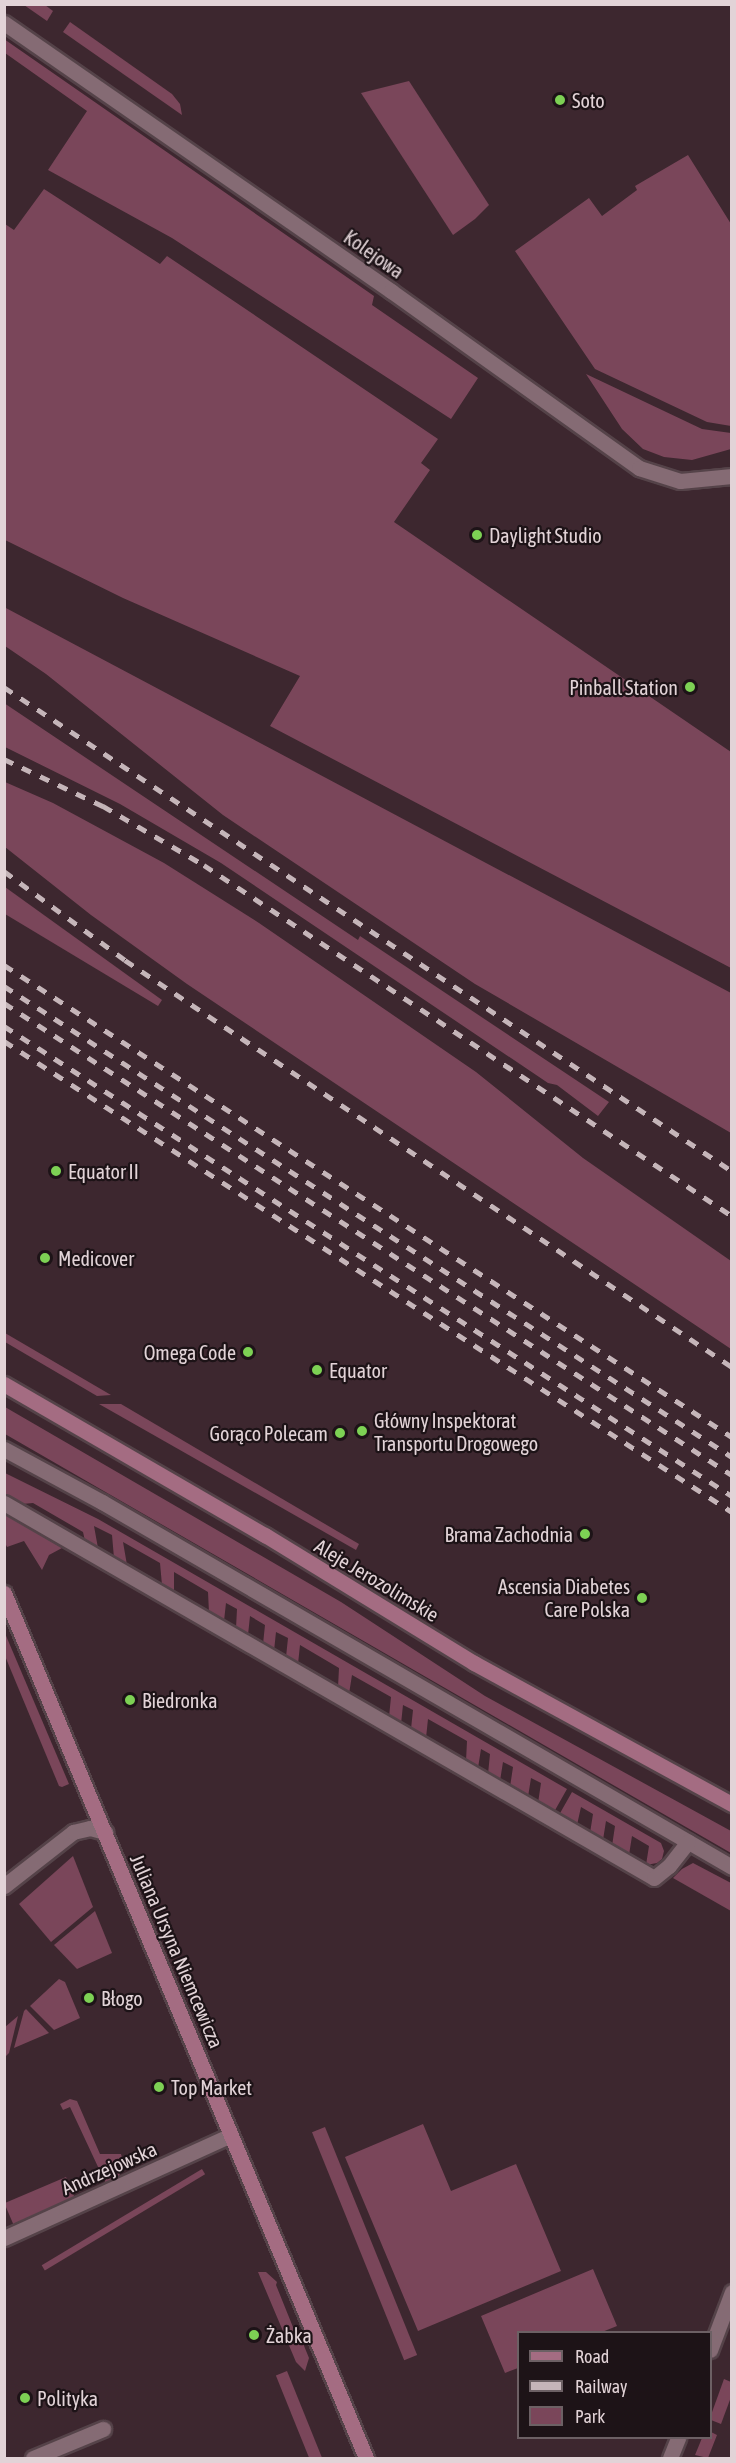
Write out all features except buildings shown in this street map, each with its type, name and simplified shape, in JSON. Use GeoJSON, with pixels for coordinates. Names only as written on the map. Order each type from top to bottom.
{"type":"FeatureCollection","features":[{"type":"Feature","properties":{"kind":"main road","name":"Aleje Jerozolimskie"},"geometry":{"type":"LineString","coordinates":[[4,1384],[265,1535],[474,1663],[732,1804]]}},
{"type":"Feature","properties":{"kind":"main road","name":"Juliana Ursyna Niemcewicza"},"geometry":{"type":"LineString","coordinates":[[4,1593],[366,2458]]}},
{"type":"Feature","properties":{"kind":"street","name":"Kolejowa"},"geometry":{"type":"LineString","coordinates":[[4,23],[391,291],[639,468],[680,481],[732,476]]}},
{"type":"Feature","properties":{"kind":"street"},"geometry":{"type":"LineString","coordinates":[[4,1449],[102,1502],[732,1867]]}},
{"type":"Feature","properties":{"kind":"street"},"geometry":{"type":"LineString","coordinates":[[4,1503],[654,1878],[669,1866],[688,1842]]}},
{"type":"Feature","properties":{"kind":"street"},"geometry":{"type":"LineString","coordinates":[[4,1886],[73,1832],[90,1828],[105,1832]]}},
{"type":"Feature","properties":{"kind":"street","name":"Andrzejowska"},"geometry":{"type":"LineString","coordinates":[[4,2238],[231,2135]]}},
{"type":"Feature","properties":{"kind":"street"},"geometry":{"type":"LineString","coordinates":[[712,2346],[732,2292]]}},
{"type":"Feature","properties":{"kind":"street"},"geometry":{"type":"LineString","coordinates":[[33,2458],[103,2429]]}},
{"type":"Feature","properties":{"kind":"street"},"geometry":{"type":"LineString","coordinates":[[670,2458],[678,2439]]}},
{"type":"Feature","properties":{"kind":"green space"},"geometry":{"type":"Polygon","coordinates":[[[24,5],[45,5],[53,11],[47,21],[24,5]]]}},
{"type":"Feature","properties":{"kind":"green space"},"geometry":{"type":"Polygon","coordinates":[[[70,22],[172,94],[180,104],[182,115],[63,32],[70,22]]]}},
{"type":"Feature","properties":{"kind":"green space"},"geometry":{"type":"Polygon","coordinates":[[[4,39],[374,296],[372,305],[478,378],[451,419],[172,238],[48,170],[87,111],[5,53],[4,39]]]}},
{"type":"Feature","properties":{"kind":"green space"},"geometry":{"type":"Polygon","coordinates":[[[409,81],[489,205],[453,235],[361,93],[409,81]]]}},
{"type":"Feature","properties":{"kind":"green space"},"geometry":{"type":"Polygon","coordinates":[[[688,155],[731,224],[731,426],[707,422],[595,369],[515,251],[589,198],[602,216],[637,190],[635,186],[688,155]]]}},
{"type":"Feature","properties":{"kind":"green space"},"geometry":{"type":"Polygon","coordinates":[[[44,189],[160,264],[167,256],[438,439],[421,463],[430,470],[394,522],[731,752],[731,968],[270,726],[300,676],[123,598],[5,540],[5,224],[14,230],[44,189]]]}},
{"type":"Feature","properties":{"kind":"green space"},"geometry":{"type":"Polygon","coordinates":[[[586,374],[702,429],[731,433],[731,449],[692,460],[664,457],[643,449],[622,429],[586,374]]]}},
{"type":"Feature","properties":{"kind":"green space"},"geometry":{"type":"Polygon","coordinates":[[[4,607],[731,993],[731,1133],[475,984],[223,815],[46,674],[5,646],[4,607]]]}},
{"type":"Feature","properties":{"kind":"green space"},"geometry":{"type":"Polygon","coordinates":[[[4,703],[358,940],[360,936],[609,1102],[598,1116],[557,1085],[548,1083],[221,863],[120,804],[5,747],[4,703]]]}},
{"type":"Feature","properties":{"kind":"green space"},"geometry":{"type":"Polygon","coordinates":[[[5,782],[53,803],[164,863],[259,923],[476,1072],[583,1158],[731,1261],[731,1349],[187,984],[91,915],[5,847],[5,782]]]}},
{"type":"Feature","properties":{"kind":"green space"},"geometry":{"type":"Polygon","coordinates":[[[5,887],[162,1000],[158,1006],[5,914],[5,887]]]}},
{"type":"Feature","properties":{"kind":"green space"},"geometry":{"type":"Polygon","coordinates":[[[5,1333],[111,1395],[97,1396],[5,1342],[5,1333]]]}},
{"type":"Feature","properties":{"kind":"green space"},"geometry":{"type":"Polygon","coordinates":[[[99,1404],[121,1404],[359,1544],[356,1550],[99,1404]]]}},
{"type":"Feature","properties":{"kind":"green space"},"geometry":{"type":"Polygon","coordinates":[[[5,1407],[341,1602],[485,1696],[731,1831],[731,1853],[5,1434],[5,1407]]]}},
{"type":"Feature","properties":{"kind":"green space"},"geometry":{"type":"Polygon","coordinates":[[[5,1473],[98,1519],[567,1789],[554,1812],[538,1803],[541,1783],[531,1778],[528,1797],[510,1787],[513,1767],[503,1762],[500,1781],[488,1774],[490,1754],[481,1749],[478,1768],[466,1761],[467,1741],[428,1719],[426,1738],[411,1729],[413,1710],[403,1705],[401,1724],[389,1717],[391,1697],[352,1675],[349,1694],[338,1687],[339,1668],[300,1645],[298,1664],[286,1657],[288,1638],[276,1632],[274,1651],[263,1644],[265,1625],[250,1616],[248,1635],[236,1628],[237,1609],[226,1603],[224,1621],[209,1613],[208,1592],[174,1572],[174,1592],[162,1585],[160,1563],[123,1542],[127,1565],[114,1558],[112,1535],[94,1526],[98,1548],[85,1541],[83,1532],[33,1503],[22,1504],[5,1494],[5,1473]]]}},
{"type":"Feature","properties":{"kind":"green space"},"geometry":{"type":"Polygon","coordinates":[[[5,1514],[62,1548],[49,1555],[42,1570],[24,1541],[7,1547],[5,1514]]]}},
{"type":"Feature","properties":{"kind":"green space"},"geometry":{"type":"Polygon","coordinates":[[[4,1631],[69,1784],[62,1787],[59,1786],[5,1656],[4,1631]]]}},
{"type":"Feature","properties":{"kind":"green space"},"geometry":{"type":"Polygon","coordinates":[[[572,1792],[661,1843],[664,1851],[662,1859],[657,1863],[646,1865],[649,1846],[632,1836],[629,1855],[612,1846],[615,1826],[606,1821],[603,1840],[590,1833],[593,1814],[581,1807],[577,1825],[559,1815],[572,1792]]]}},
{"type":"Feature","properties":{"kind":"green space"},"geometry":{"type":"Polygon","coordinates":[[[73,1856],[93,1907],[51,1942],[19,1904],[73,1856]]]}},
{"type":"Feature","properties":{"kind":"green space"},"geometry":{"type":"Polygon","coordinates":[[[693,1863],[731,1883],[731,1911],[673,1878],[693,1863]]]}},
{"type":"Feature","properties":{"kind":"green space"},"geometry":{"type":"Polygon","coordinates":[[[95,1911],[112,1953],[77,1969],[54,1945],[95,1911]]]}},
{"type":"Feature","properties":{"kind":"green space"},"geometry":{"type":"Polygon","coordinates":[[[59,1979],[65,1982],[80,2018],[54,2030],[30,2006],[59,1979]]]}},
{"type":"Feature","properties":{"kind":"green space"},"geometry":{"type":"Polygon","coordinates":[[[26,2009],[49,2033],[14,2048],[24,2011],[26,2009]]]}},
{"type":"Feature","properties":{"kind":"green space"},"geometry":{"type":"Polygon","coordinates":[[[18,2016],[9,2053],[5,2057],[5,2027],[18,2016]]]}},
{"type":"Feature","properties":{"kind":"green space"},"geometry":{"type":"Polygon","coordinates":[[[70,2099],[77,2101],[100,2154],[121,2154],[124,2165],[118,2178],[106,2184],[70,2107],[63,2110],[60,2104],[70,2099]]]}},
{"type":"Feature","properties":{"kind":"green space"},"geometry":{"type":"Polygon","coordinates":[[[423,2124],[451,2191],[516,2164],[561,2271],[418,2331],[345,2157],[423,2124]]]}},
{"type":"Feature","properties":{"kind":"green space"},"geometry":{"type":"Polygon","coordinates":[[[325,2127],[417,2355],[404,2360],[312,2132],[325,2127]]]}},
{"type":"Feature","properties":{"kind":"green space"},"geometry":{"type":"Polygon","coordinates":[[[202,2169],[205,2174],[45,2270],[42,2265],[202,2169]]]}},
{"type":"Feature","properties":{"kind":"green space"},"geometry":{"type":"Polygon","coordinates":[[[66,2177],[75,2198],[13,2224],[4,2203],[66,2177]]]}},
{"type":"Feature","properties":{"kind":"green space"},"geometry":{"type":"Polygon","coordinates":[[[593,2269],[617,2326],[604,2331],[517,2331],[517,2368],[505,2373],[481,2316],[593,2269]]]}},
{"type":"Feature","properties":{"kind":"green space"},"geometry":{"type":"Polygon","coordinates":[[[258,2272],[266,2272],[277,2282],[276,2285],[297,2337],[300,2336],[309,2358],[305,2371],[296,2362],[258,2272]]]}},
{"type":"Feature","properties":{"kind":"green space"},"geometry":{"type":"Polygon","coordinates":[[[287,2371],[322,2458],[309,2458],[276,2375],[287,2371]]]}},
{"type":"Feature","properties":{"kind":"green space"},"geometry":{"type":"Polygon","coordinates":[[[724,2379],[731,2382],[731,2397],[721,2424],[712,2420],[712,2412],[724,2379]]]}},
{"type":"Feature","properties":{"kind":"green space"},"geometry":{"type":"Polygon","coordinates":[[[712,2432],[717,2435],[708,2458],[695,2455],[702,2439],[712,2439],[712,2432]]]}},
{"type":"Feature","properties":{"kind":"railway"},"geometry":{"type":"LineString","coordinates":[[4,687],[732,1171]]}},
{"type":"Feature","properties":{"kind":"railway"},"geometry":{"type":"LineString","coordinates":[[4,759],[103,806],[204,865],[732,1216]]}},
{"type":"Feature","properties":{"kind":"railway"},"geometry":{"type":"LineString","coordinates":[[4,871],[125,960],[732,1367]]}},
{"type":"Feature","properties":{"kind":"railway"},"geometry":{"type":"LineString","coordinates":[[4,965],[732,1437]]}},
{"type":"Feature","properties":{"kind":"railway"},"geometry":{"type":"LineString","coordinates":[[4,986],[732,1457]]}},
{"type":"Feature","properties":{"kind":"railway"},"geometry":{"type":"LineString","coordinates":[[4,1003],[732,1475]]}},
{"type":"Feature","properties":{"kind":"railway"},"geometry":{"type":"LineString","coordinates":[[4,1026],[732,1496]]}},
{"type":"Feature","properties":{"kind":"railway"},"geometry":{"type":"LineString","coordinates":[[4,1041],[732,1512]]}},
{"type":"Feature","properties":{"kind":"place","name":"Soto"},"geometry":{"type":"Point","coordinates":[560,100]}},
{"type":"Feature","properties":{"kind":"place","name":"Daylight Studio"},"geometry":{"type":"Point","coordinates":[477,535]}},
{"type":"Feature","properties":{"kind":"place","name":"Pinball Station"},"geometry":{"type":"Point","coordinates":[690,687]}},
{"type":"Feature","properties":{"kind":"place","name":"Equator II"},"geometry":{"type":"Point","coordinates":[56,1171]}},
{"type":"Feature","properties":{"kind":"place","name":"Medicover"},"geometry":{"type":"Point","coordinates":[45,1258]}},
{"type":"Feature","properties":{"kind":"place","name":"Omega Code"},"geometry":{"type":"Point","coordinates":[248,1352]}},
{"type":"Feature","properties":{"kind":"place","name":"Equator"},"geometry":{"type":"Point","coordinates":[317,1370]}},
{"type":"Feature","properties":{"kind":"place","name":"Główny Inspektorat Transportu Drogowego"},"geometry":{"type":"Point","coordinates":[362,1431]}},
{"type":"Feature","properties":{"kind":"place","name":"Gorąco Polecam"},"geometry":{"type":"Point","coordinates":[340,1433]}},
{"type":"Feature","properties":{"kind":"place","name":"Brama Zachodnia"},"geometry":{"type":"Point","coordinates":[585,1534]}},
{"type":"Feature","properties":{"kind":"place","name":"Ascensia Diabetes Care Polska"},"geometry":{"type":"Point","coordinates":[642,1598]}},
{"type":"Feature","properties":{"kind":"place","name":"Biedronka"},"geometry":{"type":"Point","coordinates":[130,1700]}},
{"type":"Feature","properties":{"kind":"place","name":"Błogo"},"geometry":{"type":"Point","coordinates":[89,1998]}},
{"type":"Feature","properties":{"kind":"place","name":"Top Market"},"geometry":{"type":"Point","coordinates":[159,2087]}},
{"type":"Feature","properties":{"kind":"place","name":"Żabka"},"geometry":{"type":"Point","coordinates":[254,2335]}},
{"type":"Feature","properties":{"kind":"place","name":"Polityka"},"geometry":{"type":"Point","coordinates":[25,2398]}}]}
